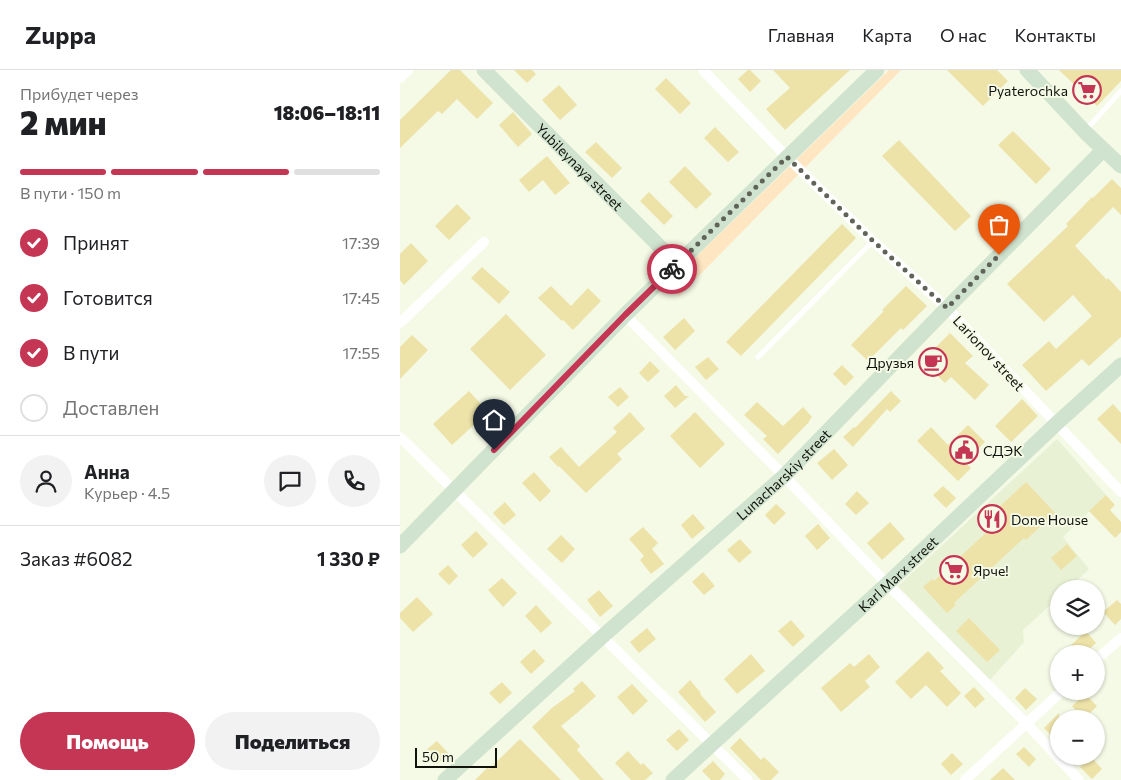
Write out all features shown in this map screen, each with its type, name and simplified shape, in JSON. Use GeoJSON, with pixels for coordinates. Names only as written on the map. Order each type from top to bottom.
{"type":"FeatureCollection","features":[{"type":"Feature","properties":{"kind":"street"},"geometry":{"type":"LineString","coordinates":[[400,78],[408,70]]}},
{"type":"Feature","properties":{"kind":"street","name":"Yubileynaya street"},"geometry":{"type":"LineString","coordinates":[[484,70],[677,264]]}},
{"type":"Feature","properties":{"kind":"street","name":"Larionov street"},"geometry":{"type":"LineString","coordinates":[[703,70],[787,157],[873,241],[947,308],[1121,492]]}},
{"type":"Feature","properties":{"kind":"street"},"geometry":{"type":"LineString","coordinates":[[400,546],[625,315],[877,70]]}},
{"type":"Feature","properties":{"kind":"street"},"geometry":{"type":"LineString","coordinates":[[1027,70],[1085,132],[1121,166]]}},
{"type":"Feature","properties":{"kind":"street","name":"Lunacharskiy street"},"geometry":{"type":"LineString","coordinates":[[445,780],[603,636],[784,476],[1104,150]]}},
{"type":"Feature","properties":{"kind":"street"},"geometry":{"type":"LineString","coordinates":[[400,323],[484,242]]}},
{"type":"Feature","properties":{"kind":"street"},"geometry":{"type":"LineString","coordinates":[[625,315],[784,476],[887,584],[1026,723],[1079,780]]}},
{"type":"Feature","properties":{"kind":"street","name":"Karl Marx street"},"geometry":{"type":"LineString","coordinates":[[673,780],[887,584],[1121,365]]}},
{"type":"Feature","properties":{"kind":"street"},"geometry":{"type":"LineString","coordinates":[[400,437],[748,780]]}},
{"type":"Feature","properties":{"kind":"street"},"geometry":{"type":"LineString","coordinates":[[1105,652],[1121,638]]}},
{"type":"Feature","properties":{"kind":"street"},"geometry":{"type":"LineString","coordinates":[[966,780],[1052,700]]}},
{"type":"Feature","properties":{"kind":"lane"},"geometry":{"type":"LineString","coordinates":[[1085,132],[1121,91]]}},
{"type":"Feature","properties":{"kind":"lane"},"geometry":{"type":"LineString","coordinates":[[758,358],[873,241]]}},
{"type":"Feature","properties":{"kind":"shaded area"},"geometry":{"type":"Polygon","coordinates":[[[889,70],[901,70],[679,296],[670,282],[889,70]]]}},
{"type":"Feature","properties":{"kind":"shaded area"},"geometry":{"type":"Polygon","coordinates":[[[1057,439],[1106,495],[1063,537],[1089,569],[1077,580],[1050,580],[1050,605],[1023,630],[1024,642],[990,680],[898,586],[1057,439]]]}},
{"type":"Feature","properties":{"kind":"building"},"geometry":{"type":"Polygon","coordinates":[[[451,70],[460,70],[493,103],[477,119],[457,99],[442,114],[438,111],[400,148],[400,120],[451,70]]]}},
{"type":"Feature","properties":{"kind":"building"},"geometry":{"type":"Polygon","coordinates":[[[514,70],[532,70],[536,74],[527,83],[514,70]]]}},
{"type":"Feature","properties":{"kind":"building"},"geometry":{"type":"Polygon","coordinates":[[[748,70],[761,81],[750,92],[738,79],[748,70]]]}},
{"type":"Feature","properties":{"kind":"building"},"geometry":{"type":"Polygon","coordinates":[[[773,70],[850,70],[785,130],[766,109],[790,88],[773,70]]]}},
{"type":"Feature","properties":{"kind":"building"},"geometry":{"type":"Polygon","coordinates":[[[947,70],[997,70],[1008,81],[983,106],[947,70]]]}},
{"type":"Feature","properties":{"kind":"building"},"geometry":{"type":"Polygon","coordinates":[[[1059,70],[1121,70],[1121,81],[1097,106],[1059,70]]]}},
{"type":"Feature","properties":{"kind":"building"},"geometry":{"type":"Polygon","coordinates":[[[666,78],[691,103],[680,114],[655,89],[666,78]]]}},
{"type":"Feature","properties":{"kind":"building"},"geometry":{"type":"Polygon","coordinates":[[[559,85],[577,105],[560,120],[542,100],[559,85]]]}},
{"type":"Feature","properties":{"kind":"building"},"geometry":{"type":"Polygon","coordinates":[[[513,112],[532,134],[518,147],[499,125],[513,112]]]}},
{"type":"Feature","properties":{"kind":"building"},"geometry":{"type":"Polygon","coordinates":[[[715,127],[739,152],[728,162],[704,138],[715,127]]]}},
{"type":"Feature","properties":{"kind":"building"},"geometry":{"type":"Polygon","coordinates":[[[1013,131],[1051,169],[1036,184],[998,145],[1013,131]]]}},
{"type":"Feature","properties":{"kind":"building"},"geometry":{"type":"Polygon","coordinates":[[[899,140],[971,216],[955,231],[882,156],[899,140]]]}},
{"type":"Feature","properties":{"kind":"building"},"geometry":{"type":"Polygon","coordinates":[[[596,142],[622,168],[612,178],[585,152],[596,142]]]}},
{"type":"Feature","properties":{"kind":"building"},"geometry":{"type":"Polygon","coordinates":[[[547,156],[570,183],[555,195],[543,180],[529,192],[519,180],[547,156]]]}},
{"type":"Feature","properties":{"kind":"building"},"geometry":{"type":"Polygon","coordinates":[[[685,166],[712,194],[696,209],[669,182],[685,166]]]}},
{"type":"Feature","properties":{"kind":"building"},"geometry":{"type":"Polygon","coordinates":[[[1112,179],[1121,188],[1121,215],[1113,207],[1075,246],[1121,292],[1121,337],[1089,366],[1082,359],[1046,391],[1022,365],[1049,341],[1056,349],[1092,316],[1073,295],[1044,322],[1007,284],[1068,226],[1066,224],[1112,179]]]}},
{"type":"Feature","properties":{"kind":"building"},"geometry":{"type":"Polygon","coordinates":[[[649,192],[673,216],[664,225],[640,201],[649,192]]]}},
{"type":"Feature","properties":{"kind":"building"},"geometry":{"type":"Polygon","coordinates":[[[457,204],[471,218],[449,240],[435,226],[457,204]]]}},
{"type":"Feature","properties":{"kind":"building"},"geometry":{"type":"Polygon","coordinates":[[[842,224],[856,238],[741,356],[726,342],[842,224]]]}},
{"type":"Feature","properties":{"kind":"building"},"geometry":{"type":"Polygon","coordinates":[[[411,243],[428,261],[404,285],[400,280],[400,254],[411,243]]]}},
{"type":"Feature","properties":{"kind":"building"},"geometry":{"type":"Polygon","coordinates":[[[482,267],[510,292],[499,304],[471,278],[482,267]]]}},
{"type":"Feature","properties":{"kind":"building"},"geometry":{"type":"Polygon","coordinates":[[[551,286],[571,306],[588,288],[601,301],[573,330],[538,298],[551,286]]]}},
{"type":"Feature","properties":{"kind":"building"},"geometry":{"type":"Polygon","coordinates":[[[906,286],[927,306],[903,330],[901,328],[868,361],[851,345],[906,286]]]}},
{"type":"Feature","properties":{"kind":"building"},"geometry":{"type":"Polygon","coordinates":[[[506,314],[546,355],[510,390],[470,349],[506,314]]]}},
{"type":"Feature","properties":{"kind":"building"},"geometry":{"type":"Polygon","coordinates":[[[684,318],[695,331],[675,350],[663,337],[684,318]]]}},
{"type":"Feature","properties":{"kind":"building"},"geometry":{"type":"Polygon","coordinates":[[[950,333],[973,356],[965,363],[989,385],[975,400],[951,377],[945,383],[922,361],[950,333]]]}},
{"type":"Feature","properties":{"kind":"building"},"geometry":{"type":"Polygon","coordinates":[[[412,335],[428,350],[400,379],[400,347],[412,335]]]}},
{"type":"Feature","properties":{"kind":"building"},"geometry":{"type":"Polygon","coordinates":[[[708,357],[719,369],[706,380],[695,367],[708,357]]]}},
{"type":"Feature","properties":{"kind":"building"},"geometry":{"type":"Polygon","coordinates":[[[650,361],[660,371],[648,382],[639,373],[650,361]]]}},
{"type":"Feature","properties":{"kind":"building"},"geometry":{"type":"Polygon","coordinates":[[[842,365],[854,377],[845,386],[833,374],[842,365]]]}},
{"type":"Feature","properties":{"kind":"building"},"geometry":{"type":"Polygon","coordinates":[[[676,385],[685,396],[689,396],[675,408],[664,396],[676,385]]]}},
{"type":"Feature","properties":{"kind":"building"},"geometry":{"type":"Polygon","coordinates":[[[620,387],[629,397],[618,407],[608,397],[620,387]]]}},
{"type":"Feature","properties":{"kind":"building"},"geometry":{"type":"Polygon","coordinates":[[[469,391],[488,412],[452,445],[433,424],[469,391]]]}},
{"type":"Feature","properties":{"kind":"building"},"geometry":{"type":"Polygon","coordinates":[[[891,391],[901,401],[890,412],[887,409],[853,447],[843,437],[855,428],[891,391]]]}},
{"type":"Feature","properties":{"kind":"building"},"geometry":{"type":"Polygon","coordinates":[[[1022,399],[1038,416],[1011,442],[995,426],[1022,399]]]}},
{"type":"Feature","properties":{"kind":"building"},"geometry":{"type":"Polygon","coordinates":[[[757,402],[783,426],[803,407],[812,417],[778,454],[763,439],[767,436],[744,415],[757,402]]]}},
{"type":"Feature","properties":{"kind":"building"},"geometry":{"type":"Polygon","coordinates":[[[1113,404],[1121,413],[1121,444],[1097,419],[1113,404]]]}},
{"type":"Feature","properties":{"kind":"building"},"geometry":{"type":"Polygon","coordinates":[[[630,412],[645,429],[617,454],[622,459],[586,493],[549,457],[561,447],[579,467],[617,432],[613,428],[630,412]]]}},
{"type":"Feature","properties":{"kind":"building"},"geometry":{"type":"Polygon","coordinates":[[[695,412],[725,444],[700,468],[670,436],[695,412]]]}},
{"type":"Feature","properties":{"kind":"building"},"geometry":{"type":"Polygon","coordinates":[[[968,425],[985,442],[965,462],[971,468],[958,481],[917,441],[931,427],[948,445],[968,425]]]}},
{"type":"Feature","properties":{"kind":"building"},"geometry":{"type":"Polygon","coordinates":[[[834,449],[848,465],[832,480],[817,463],[834,449]]]}},
{"type":"Feature","properties":{"kind":"building"},"geometry":{"type":"Polygon","coordinates":[[[534,472],[551,491],[540,502],[522,483],[534,472]]]}},
{"type":"Feature","properties":{"kind":"building"},"geometry":{"type":"Polygon","coordinates":[[[1026,482],[1055,513],[1026,540],[1024,538],[954,603],[956,605],[947,613],[923,587],[932,579],[934,581],[1004,516],[997,509],[1026,482]]]}},
{"type":"Feature","properties":{"kind":"building"},"geometry":{"type":"Polygon","coordinates":[[[943,486],[956,498],[946,508],[933,495],[943,486]]]}},
{"type":"Feature","properties":{"kind":"building"},"geometry":{"type":"Polygon","coordinates":[[[857,491],[869,503],[856,515],[845,504],[857,491]]]}},
{"type":"Feature","properties":{"kind":"building"},"geometry":{"type":"Polygon","coordinates":[[[1106,495],[1115,505],[1110,510],[1121,522],[1121,532],[1115,538],[1089,511],[1106,495]]]}},
{"type":"Feature","properties":{"kind":"building"},"geometry":{"type":"Polygon","coordinates":[[[505,502],[516,515],[504,525],[493,513],[505,502]]]}},
{"type":"Feature","properties":{"kind":"building"},"geometry":{"type":"Polygon","coordinates":[[[776,504],[786,513],[774,525],[765,515],[776,504]]]}},
{"type":"Feature","properties":{"kind":"building"},"geometry":{"type":"Polygon","coordinates":[[[693,514],[705,528],[692,539],[681,525],[693,514]]]}},
{"type":"Feature","properties":{"kind":"building"},"geometry":{"type":"Polygon","coordinates":[[[890,522],[905,539],[882,560],[867,543],[890,522]]]}},
{"type":"Feature","properties":{"kind":"building"},"geometry":{"type":"Polygon","coordinates":[[[818,524],[830,538],[817,550],[805,536],[818,524]]]}},
{"type":"Feature","properties":{"kind":"building"},"geometry":{"type":"Polygon","coordinates":[[[643,527],[658,543],[652,549],[664,564],[651,574],[640,560],[644,556],[629,539],[643,527]]]}},
{"type":"Feature","properties":{"kind":"building"},"geometry":{"type":"Polygon","coordinates":[[[476,531],[488,544],[473,558],[461,545],[476,531]]]}},
{"type":"Feature","properties":{"kind":"building"},"geometry":{"type":"Polygon","coordinates":[[[561,535],[575,549],[562,563],[547,549],[561,535]]]}},
{"type":"Feature","properties":{"kind":"building"},"geometry":{"type":"Polygon","coordinates":[[[740,539],[752,552],[739,563],[727,550],[740,539]]]}},
{"type":"Feature","properties":{"kind":"building"},"geometry":{"type":"Polygon","coordinates":[[[1067,544],[1077,556],[1061,570],[1051,558],[1067,544]]]}},
{"type":"Feature","properties":{"kind":"building"},"geometry":{"type":"Polygon","coordinates":[[[448,565],[458,576],[449,585],[438,574],[448,565]]]}},
{"type":"Feature","properties":{"kind":"building"},"geometry":{"type":"Polygon","coordinates":[[[703,572],[715,586],[704,595],[692,582],[703,572]]]}},
{"type":"Feature","properties":{"kind":"building"},"geometry":{"type":"Polygon","coordinates":[[[502,578],[517,593],[503,607],[488,590],[502,578]]]}},
{"type":"Feature","properties":{"kind":"building"},"geometry":{"type":"Polygon","coordinates":[[[599,590],[613,606],[600,617],[587,600],[599,590]]]}},
{"type":"Feature","properties":{"kind":"building"},"geometry":{"type":"Polygon","coordinates":[[[417,597],[433,614],[413,632],[400,618],[400,613],[417,597]]]}},
{"type":"Feature","properties":{"kind":"building"},"geometry":{"type":"Polygon","coordinates":[[[1117,600],[1121,604],[1121,619],[1115,625],[1105,614],[1105,610],[1117,600]]]}},
{"type":"Feature","properties":{"kind":"building"},"geometry":{"type":"Polygon","coordinates":[[[536,605],[552,623],[541,633],[525,616],[536,605]]]}},
{"type":"Feature","properties":{"kind":"building"},"geometry":{"type":"Polygon","coordinates":[[[969,618],[1000,650],[987,662],[956,631],[969,618]]]}},
{"type":"Feature","properties":{"kind":"building"},"geometry":{"type":"Polygon","coordinates":[[[791,620],[805,636],[793,647],[778,631],[791,620]]]}},
{"type":"Feature","properties":{"kind":"building"},"geometry":{"type":"Polygon","coordinates":[[[647,628],[656,639],[639,653],[630,642],[647,628]]]}},
{"type":"Feature","properties":{"kind":"building"},"geometry":{"type":"Polygon","coordinates":[[[1082,635],[1089,635],[1096,643],[1094,645],[1071,645],[1082,635]]]}},
{"type":"Feature","properties":{"kind":"building"},"geometry":{"type":"Polygon","coordinates":[[[534,649],[545,661],[531,674],[520,662],[534,649]]]}},
{"type":"Feature","properties":{"kind":"building"},"geometry":{"type":"Polygon","coordinates":[[[928,651],[944,668],[940,671],[961,693],[947,707],[926,685],[911,699],[895,682],[928,651]]]}},
{"type":"Feature","properties":{"kind":"building"},"geometry":{"type":"Polygon","coordinates":[[[751,654],[765,671],[737,694],[724,679],[751,654]]]}},
{"type":"Feature","properties":{"kind":"building"},"geometry":{"type":"Polygon","coordinates":[[[869,654],[880,667],[865,681],[870,687],[841,712],[821,688],[850,663],[854,667],[869,654]]]}},
{"type":"Feature","properties":{"kind":"building"},"geometry":{"type":"Polygon","coordinates":[[[690,680],[716,712],[705,722],[678,692],[690,680]]]}},
{"type":"Feature","properties":{"kind":"building"},"geometry":{"type":"Polygon","coordinates":[[[582,681],[596,696],[561,726],[580,746],[577,750],[604,780],[580,780],[532,727],[552,708],[575,691],[573,689],[582,681]]]}},
{"type":"Feature","properties":{"kind":"building"},"geometry":{"type":"Polygon","coordinates":[[[502,682],[512,693],[500,704],[489,693],[502,682]]]}},
{"type":"Feature","properties":{"kind":"building"},"geometry":{"type":"Polygon","coordinates":[[[632,684],[648,701],[633,715],[617,697],[632,684]]]}},
{"type":"Feature","properties":{"kind":"building"},"geometry":{"type":"Polygon","coordinates":[[[974,687],[985,699],[975,708],[964,696],[974,687]]]}},
{"type":"Feature","properties":{"kind":"building"},"geometry":{"type":"Polygon","coordinates":[[[1025,688],[1037,699],[1026,710],[1015,698],[1025,688]]]}},
{"type":"Feature","properties":{"kind":"building"},"geometry":{"type":"Polygon","coordinates":[[[1078,700],[1091,700],[1097,706],[1093,710],[1076,710],[1072,706],[1078,700]]]}},
{"type":"Feature","properties":{"kind":"building"},"geometry":{"type":"Polygon","coordinates":[[[1050,722],[1050,734],[1044,728],[1050,722]]]}},
{"type":"Feature","properties":{"kind":"building"},"geometry":{"type":"Polygon","coordinates":[[[679,729],[689,740],[677,751],[666,740],[679,729]]]}},
{"type":"Feature","properties":{"kind":"building"},"geometry":{"type":"Polygon","coordinates":[[[740,738],[761,760],[764,757],[779,772],[771,780],[761,780],[730,748],[740,738]]]}},
{"type":"Feature","properties":{"kind":"building"},"geometry":{"type":"Polygon","coordinates":[[[520,739],[561,780],[475,780],[487,768],[489,769],[520,739]]]}},
{"type":"Feature","properties":{"kind":"building"},"geometry":{"type":"Polygon","coordinates":[[[437,741],[449,754],[437,764],[425,751],[437,741]]]}},
{"type":"Feature","properties":{"kind":"building"},"geometry":{"type":"Polygon","coordinates":[[[1024,747],[1036,759],[1029,767],[1016,754],[1024,747]]]}},
{"type":"Feature","properties":{"kind":"building"},"geometry":{"type":"Polygon","coordinates":[[[628,751],[641,765],[643,763],[653,773],[645,780],[631,780],[615,763],[628,751]]]}},
{"type":"Feature","properties":{"kind":"building"},"geometry":{"type":"Polygon","coordinates":[[[952,753],[963,764],[951,775],[941,764],[952,753]]]}},
{"type":"Feature","properties":{"kind":"building"},"geometry":{"type":"Polygon","coordinates":[[[713,761],[725,774],[720,780],[711,780],[702,771],[713,761]]]}},
{"type":"Feature","properties":{"kind":"building"},"geometry":{"type":"Polygon","coordinates":[[[1082,765],[1098,765],[1102,769],[1092,779],[1080,767],[1082,765]]]}},
{"type":"Feature","properties":{"kind":"building"},"geometry":{"type":"Polygon","coordinates":[[[1003,768],[1015,780],[990,780],[1003,768]]]}},
{"type":"Feature","properties":{"kind":"way so far"},"geometry":{"type":"LineString","coordinates":[[672,269],[787,157],[873,241],[947,308],[999,255]]}},
{"type":"Feature","properties":{"kind":"place","name":"Pyaterochka"},"geometry":{"type":"Point","coordinates":[1087,90]}},
{"type":"Feature","properties":{"kind":"place","name":"Друзья"},"geometry":{"type":"Point","coordinates":[933,362]}},
{"type":"Feature","properties":{"kind":"place","name":"СДЭК"},"geometry":{"type":"Point","coordinates":[964,450]}},
{"type":"Feature","properties":{"kind":"place","name":"Done House"},"geometry":{"type":"Point","coordinates":[992,519]}},
{"type":"Feature","properties":{"kind":"place","name":"Ярче!"},"geometry":{"type":"Point","coordinates":[954,570]}},
{"type":"Feature","properties":{"kind":"route"},"geometry":{"type":"LineString","coordinates":[[494,450],[672,269]]}}]}
